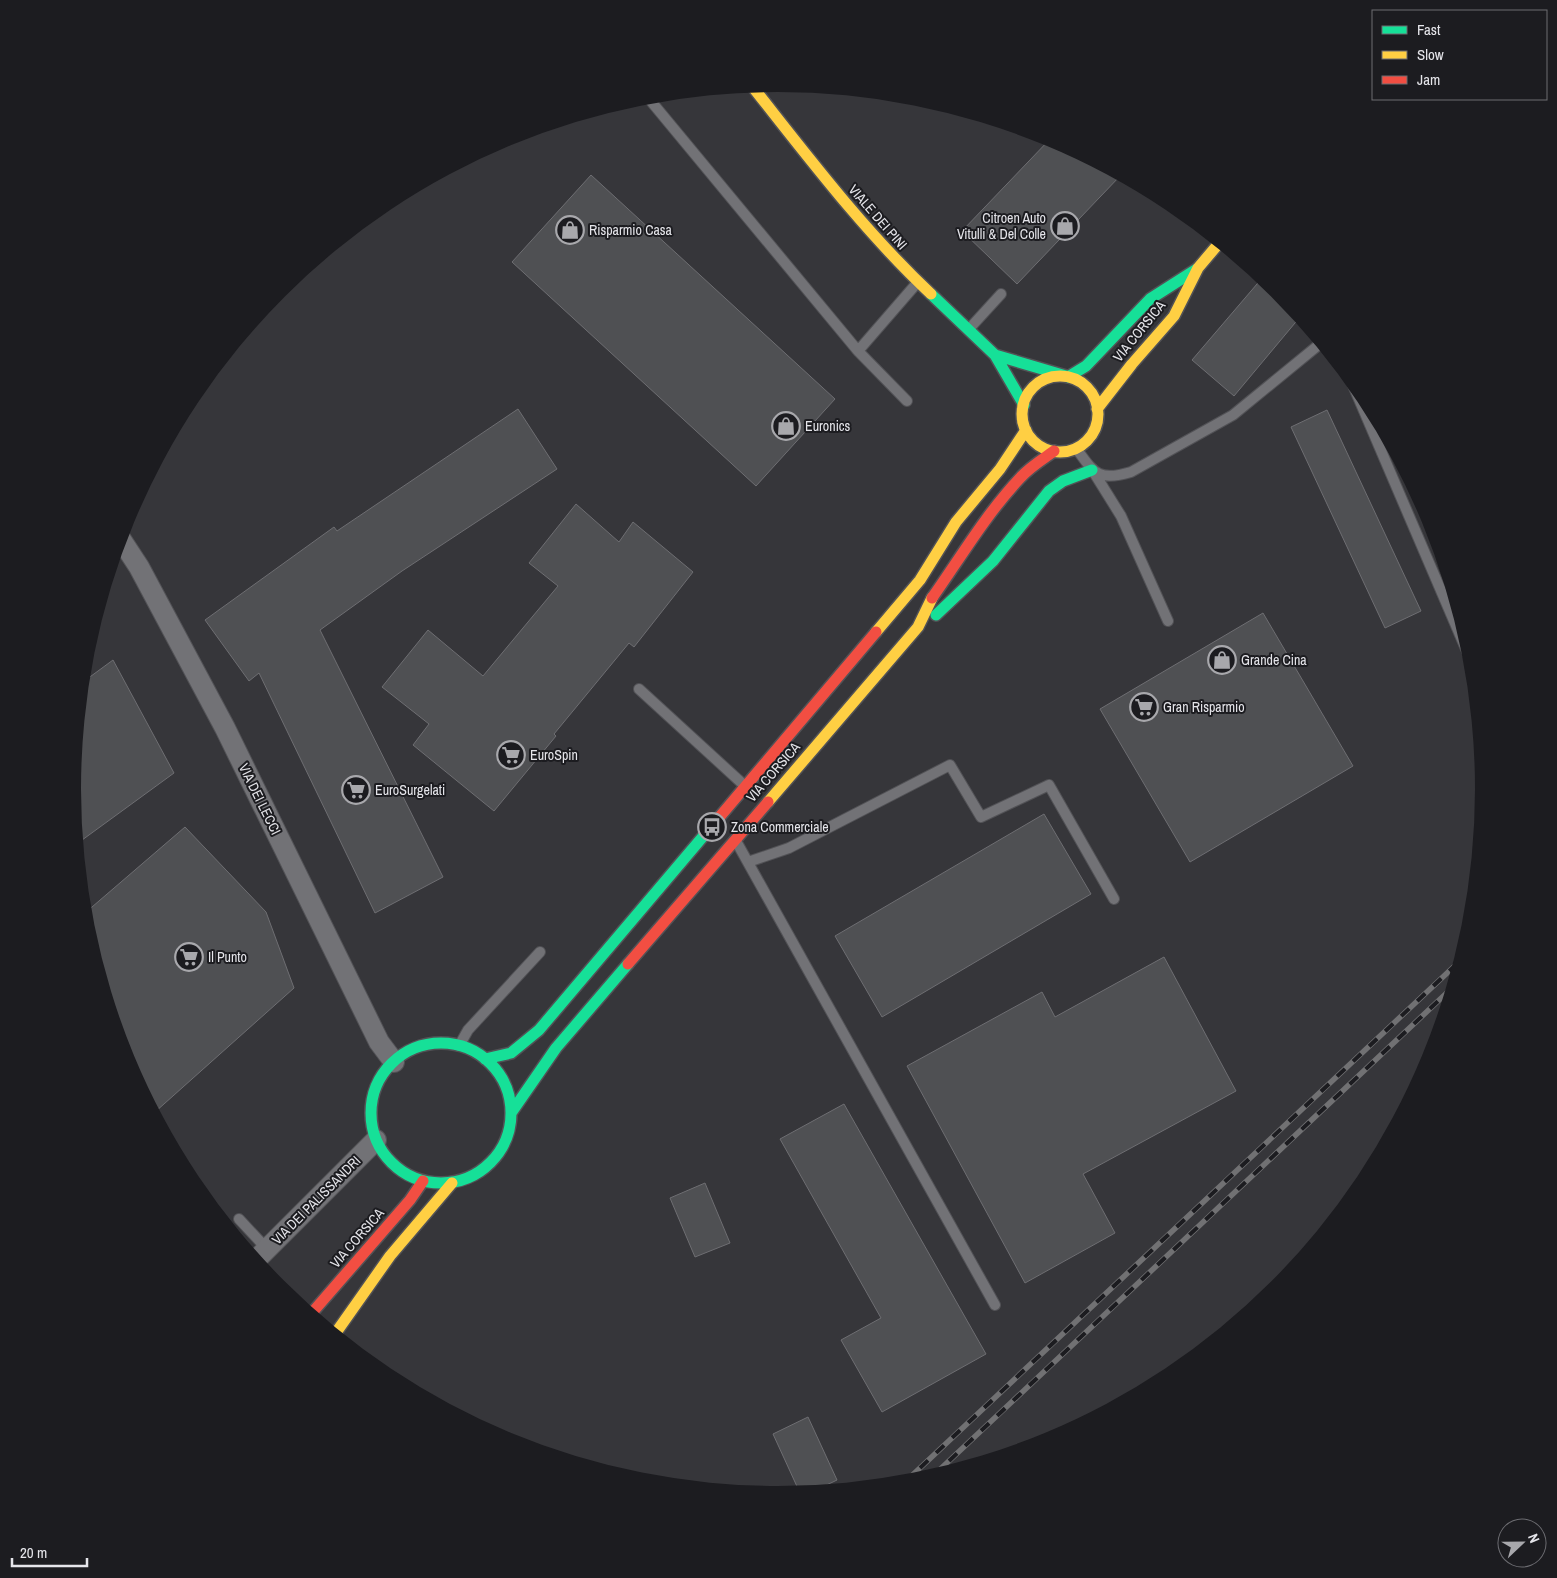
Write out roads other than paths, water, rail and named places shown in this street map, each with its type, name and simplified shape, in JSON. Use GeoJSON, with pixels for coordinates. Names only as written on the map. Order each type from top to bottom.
{"type":"FeatureCollection","features":[{"type":"Feature","properties":{"kind":"main road","name":"VIALE DEI PINI"},"geometry":{"type":"LineString","coordinates":[[757,92],[847,205],[883,246],[995,355],[1024,405]]}},
{"type":"Feature","properties":{"kind":"main road","name":"VIA CORSICA"},"geometry":{"type":"LineString","coordinates":[[1076,448],[1091,435],[1098,417],[1098,409],[1132,364],[1174,316],[1198,268],[1216,247]]}},
{"type":"Feature","properties":{"kind":"main road","name":"VIA CORSICA"},"geometry":{"type":"LineString","coordinates":[[1024,405],[1030,391],[1041,381],[1059,376],[1068,377],[1086,366],[1150,299],[1198,268]]}},
{"type":"Feature","properties":{"kind":"main road","name":"VIALE DEI PINI"},"geometry":{"type":"LineString","coordinates":[[995,355],[1068,377]]}},
{"type":"Feature","properties":{"kind":"main road"},"geometry":{"type":"LineString","coordinates":[[1068,377],[1076,380],[1088,389],[1098,409]]}},
{"type":"Feature","properties":{"kind":"main road"},"geometry":{"type":"LineString","coordinates":[[1024,405],[1023,419],[1026,430],[1039,445],[1054,451],[1068,451],[1076,448]]}},
{"type":"Feature","properties":{"kind":"main road","name":"VIA CORSICA"},"geometry":{"type":"LineString","coordinates":[[485,1059],[511,1053],[539,1030],[920,580],[956,522],[1000,469],[1026,430]]}},
{"type":"Feature","properties":{"kind":"main road","name":"VIA CORSICA"},"geometry":{"type":"LineString","coordinates":[[511,1113],[556,1048],[918,627],[931,599],[986,518],[1022,476],[1054,451]]}},
{"type":"Feature","properties":{"kind":"main road"},"geometry":{"type":"LineString","coordinates":[[918,627],[941,612],[993,561],[1033,508],[1049,491],[1063,481],[1092,470]]}},
{"type":"Feature","properties":{"kind":"main road","name":"VIA CORSICA"},"geometry":{"type":"LineString","coordinates":[[446,1043],[459,1046],[471,1050],[485,1059],[500,1076],[507,1088],[511,1113],[508,1136],[498,1155],[481,1172],[452,1183],[423,1181],[409,1176],[397,1168],[384,1153],[376,1140],[372,1122],[372,1100],[379,1081],[394,1062],[411,1050],[430,1044],[446,1043]]}},
{"type":"Feature","properties":{"kind":"main road","name":"VIA CORSICA"},"geometry":{"type":"LineString","coordinates":[[315,1309],[410,1200],[423,1181]]}},
{"type":"Feature","properties":{"kind":"main road"},"geometry":{"type":"LineString","coordinates":[[338,1329],[357,1300],[411,1229],[452,1183]]}},
{"type":"Feature","properties":{"kind":"street","name":"VIA DEI LECCI"},"geometry":{"type":"LineString","coordinates":[[125,546],[139,568],[225,728],[379,1042],[394,1062]]}},
{"type":"Feature","properties":{"kind":"street","name":"VIA DEI PALISSANDRI"},"geometry":{"type":"LineString","coordinates":[[261,1254],[376,1140]]}},
{"type":"Feature","properties":{"kind":"lane"},"geometry":{"type":"LineString","coordinates":[[653,103],[858,351],[907,401]]}},
{"type":"Feature","properties":{"kind":"lane"},"geometry":{"type":"LineString","coordinates":[[858,351],[918,282]]}},
{"type":"Feature","properties":{"kind":"lane"},"geometry":{"type":"LineString","coordinates":[[968,330],[1001,294]]}},
{"type":"Feature","properties":{"kind":"lane"},"geometry":{"type":"LineString","coordinates":[[1092,470],[1106,476],[1118,476],[1131,472],[1233,415],[1317,346]]}},
{"type":"Feature","properties":{"kind":"lane"},"geometry":{"type":"LineString","coordinates":[[1365,413],[1456,625]]}},
{"type":"Feature","properties":{"kind":"lane"},"geometry":{"type":"LineString","coordinates":[[1076,448],[1121,516],[1168,621]]}},
{"type":"Feature","properties":{"kind":"lane"},"geometry":{"type":"LineString","coordinates":[[638,689],[746,786]]}},
{"type":"Feature","properties":{"kind":"lane"},"geometry":{"type":"LineString","coordinates":[[748,862],[789,848],[950,765],[981,817],[1049,784],[1114,899]]}},
{"type":"Feature","properties":{"kind":"lane"},"geometry":{"type":"LineString","coordinates":[[735,840],[995,1305]]}},
{"type":"Feature","properties":{"kind":"lane"},"geometry":{"type":"LineString","coordinates":[[459,1046],[468,1030],[540,952]]}},
{"type":"Feature","properties":{"kind":"lane"},"geometry":{"type":"LineString","coordinates":[[238,1219],[261,1254]]}},
{"type":"Feature","properties":{"kind":"railway"},"geometry":{"type":"LineString","coordinates":[[915,1473],[1452,968]]}},
{"type":"Feature","properties":{"kind":"railway"},"geometry":{"type":"LineString","coordinates":[[944,1466],[1444,995]]}},
{"type":"Feature","properties":{"kind":"place","name":"Citroen Auto Vitulli & Del Colle"},"geometry":{"type":"Point","coordinates":[1065,226]}},
{"type":"Feature","properties":{"kind":"place","name":"Risparmio Casa"},"geometry":{"type":"Point","coordinates":[570,230]}},
{"type":"Feature","properties":{"kind":"place","name":"Euronics"},"geometry":{"type":"Point","coordinates":[786,426]}},
{"type":"Feature","properties":{"kind":"place","name":"Grande Cina"},"geometry":{"type":"Point","coordinates":[1222,660]}},
{"type":"Feature","properties":{"kind":"place","name":"Gran Risparmio"},"geometry":{"type":"Point","coordinates":[1144,707]}},
{"type":"Feature","properties":{"kind":"place","name":"EuroSpin"},"geometry":{"type":"Point","coordinates":[511,755]}},
{"type":"Feature","properties":{"kind":"place","name":"EuroSurgelati"},"geometry":{"type":"Point","coordinates":[356,790]}},
{"type":"Feature","properties":{"kind":"place","name":"Zona Commerciale"},"geometry":{"type":"Point","coordinates":[712,827]}},
{"type":"Feature","properties":{"kind":"place","name":"Il Punto"},"geometry":{"type":"Point","coordinates":[189,957]}}]}
